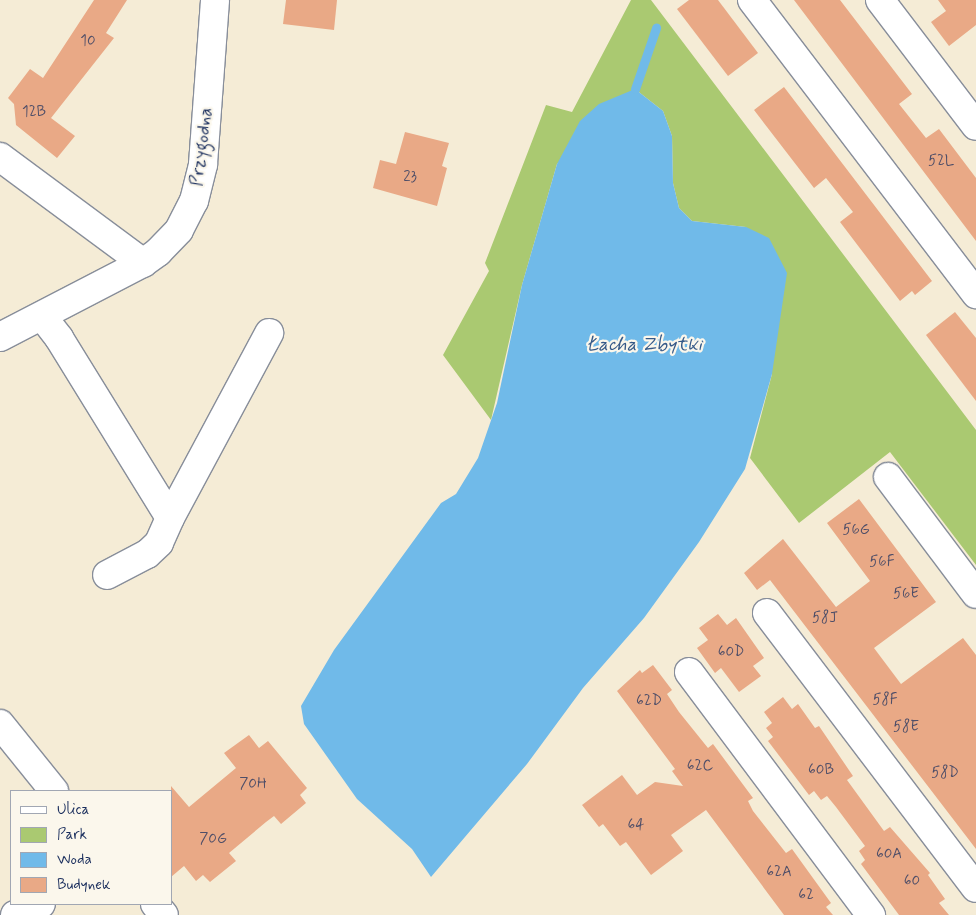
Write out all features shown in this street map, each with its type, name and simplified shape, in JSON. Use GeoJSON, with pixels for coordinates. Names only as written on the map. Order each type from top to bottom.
{"type":"FeatureCollection","features":[{"type":"Feature","properties":{"kind":"street","name":"Przygodna"},"geometry":{"type":"LineString","coordinates":[[0,337],[143,262],[158,252],[179,230],[194,201],[203,164],[215,0]]}},
{"type":"Feature","properties":{"kind":"street"},"geometry":{"type":"LineString","coordinates":[[752,0],[976,294]]}},
{"type":"Feature","properties":{"kind":"street"},"geometry":{"type":"LineString","coordinates":[[880,0],[976,126]]}},
{"type":"Feature","properties":{"kind":"street"},"geometry":{"type":"LineString","coordinates":[[0,156],[143,262]]}},
{"type":"Feature","properties":{"kind":"street"},"geometry":{"type":"LineString","coordinates":[[42,316],[59,338],[170,518]]}},
{"type":"Feature","properties":{"kind":"street"},"geometry":{"type":"LineString","coordinates":[[107,575],[147,554],[159,543],[170,518],[269,332]]}},
{"type":"Feature","properties":{"kind":"street"},"geometry":{"type":"LineString","coordinates":[[888,477],[976,594]]}},
{"type":"Feature","properties":{"kind":"street"},"geometry":{"type":"LineString","coordinates":[[767,613],[976,888]]}},
{"type":"Feature","properties":{"kind":"street"},"geometry":{"type":"LineString","coordinates":[[689,672],[871,915]]}},
{"type":"Feature","properties":{"kind":"street"},"geometry":{"type":"LineString","coordinates":[[0,724],[53,790]]}},
{"type":"Feature","properties":{"kind":"street"},"geometry":{"type":"LineString","coordinates":[[15,915],[39,905]]}},
{"type":"Feature","properties":{"kind":"street"},"geometry":{"type":"LineString","coordinates":[[156,905],[164,915]]}},
{"type":"Feature","properties":{"kind":"green space"},"geometry":{"type":"Polygon","coordinates":[[[631,0],[651,0],[976,430],[976,565],[890,452],[799,523],[750,458],[772,374],[746,227],[692,221],[679,208],[673,183],[672,136],[663,111],[635,89],[557,164],[522,285],[491,420],[443,355],[489,271],[485,263],[546,105],[572,112],[631,0]]]}},
{"type":"Feature","properties":{"kind":"water","name":"Łacha Zbytki"},"geometry":{"type":"Polygon","coordinates":[[[635,89],[663,111],[672,136],[673,183],[679,208],[692,221],[746,227],[769,238],[787,273],[772,374],[745,469],[699,542],[644,618],[583,688],[527,764],[431,877],[412,849],[357,799],[304,724],[301,706],[334,650],[441,503],[456,494],[478,458],[497,403],[522,285],[557,164],[580,121],[599,104],[635,89]]]}},
{"type":"Feature","properties":{"kind":"building"},"geometry":{"type":"Polygon","coordinates":[[[94,0],[127,0],[106,33],[114,38],[51,118],[75,136],[57,158],[16,125],[14,104],[8,98],[30,69],[43,78],[94,0]]]}},
{"type":"Feature","properties":{"kind":"building"},"geometry":{"type":"Polygon","coordinates":[[[286,0],[337,0],[334,30],[283,24],[286,0]]]}},
{"type":"Feature","properties":{"kind":"building"},"geometry":{"type":"Polygon","coordinates":[[[689,0],[718,0],[758,53],[728,76],[677,9],[689,0]]]}},
{"type":"Feature","properties":{"kind":"building"},"geometry":{"type":"Polygon","coordinates":[[[794,0],[840,0],[912,94],[899,104],[926,138],[939,129],[976,178],[976,241],[794,0]]]}},
{"type":"Feature","properties":{"kind":"building"},"geometry":{"type":"Polygon","coordinates":[[[938,0],[976,0],[976,25],[949,46],[931,22],[946,11],[938,0]]]}},
{"type":"Feature","properties":{"kind":"building"},"geometry":{"type":"Polygon","coordinates":[[[784,87],[932,281],[915,295],[912,291],[900,301],[840,222],[853,212],[826,178],[814,188],[754,110],[784,87]]]}},
{"type":"Feature","properties":{"kind":"building"},"geometry":{"type":"Polygon","coordinates":[[[405,132],[449,143],[442,166],[447,168],[437,206],[373,188],[380,160],[396,164],[405,132]]]}},
{"type":"Feature","properties":{"kind":"building"},"geometry":{"type":"Polygon","coordinates":[[[955,312],[976,338],[976,401],[926,335],[955,312]]]}},
{"type":"Feature","properties":{"kind":"building"},"geometry":{"type":"Polygon","coordinates":[[[859,499],[936,602],[874,648],[901,684],[963,638],[976,655],[976,849],[770,580],[757,590],[744,573],[783,539],[836,607],[870,581],[827,523],[859,499]]]}},
{"type":"Feature","properties":{"kind":"building"},"geometry":{"type":"Polygon","coordinates":[[[718,614],[727,625],[736,618],[764,658],[753,666],[761,676],[739,692],[721,668],[715,673],[697,648],[708,640],[699,628],[718,614]]]}},
{"type":"Feature","properties":{"kind":"building"},"geometry":{"type":"Polygon","coordinates":[[[653,665],[672,690],[667,694],[679,712],[708,748],[713,744],[753,798],[748,801],[753,811],[786,853],[792,849],[831,903],[826,907],[833,915],[784,915],[706,810],[671,835],[683,851],[651,875],[626,842],[620,846],[603,824],[599,827],[582,805],[622,775],[637,795],[655,782],[683,786],[672,771],[675,769],[617,691],[640,670],[642,673],[653,665]]]}},
{"type":"Feature","properties":{"kind":"building"},"geometry":{"type":"Polygon","coordinates":[[[783,697],[792,709],[798,704],[815,728],[819,726],[853,776],[847,780],[884,831],[890,827],[930,873],[928,875],[945,899],[939,903],[949,915],[899,915],[861,864],[865,860],[859,851],[865,846],[836,807],[827,796],[821,800],[814,791],[809,795],[768,741],[773,737],[766,728],[772,723],[764,712],[783,697]]]}},
{"type":"Feature","properties":{"kind":"building"},"geometry":{"type":"Polygon","coordinates":[[[249,735],[259,748],[268,741],[307,788],[300,795],[306,803],[281,824],[274,816],[266,822],[229,853],[236,861],[210,882],[203,875],[196,881],[184,866],[172,876],[171,786],[189,807],[236,768],[224,753],[249,735]]]}},
{"type":"Feature","properties":{"kind":"waterway"},"geometry":{"type":"LineString","coordinates":[[635,89],[656,28]]}}]}
